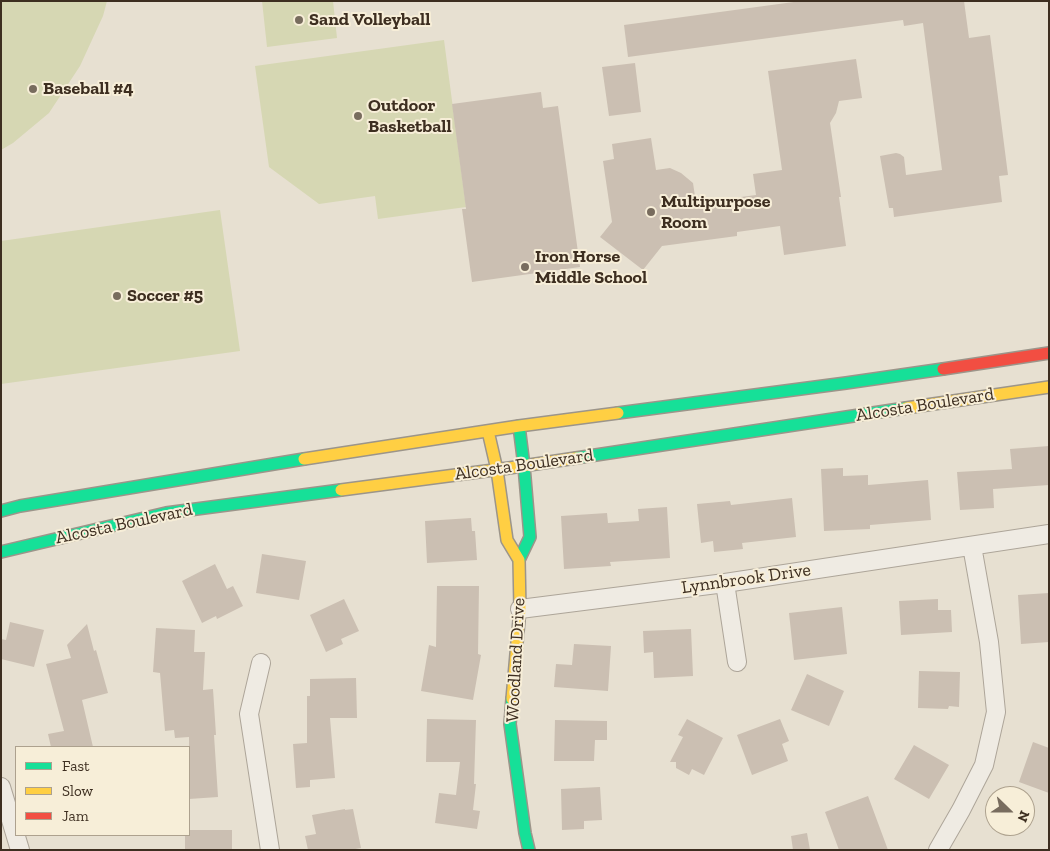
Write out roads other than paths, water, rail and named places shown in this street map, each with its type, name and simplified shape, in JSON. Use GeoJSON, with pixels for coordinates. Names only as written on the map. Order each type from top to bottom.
{"type":"FeatureCollection","features":[{"type":"Feature","properties":{"kind":"main road","name":"Alcosta Boulevard"},"geometry":{"type":"LineString","coordinates":[[1,512],[20,506],[234,470],[519,426],[846,383],[1049,353]]}},
{"type":"Feature","properties":{"kind":"main road","name":"Alcosta Boulevard"},"geometry":{"type":"LineString","coordinates":[[1,552],[166,513],[497,470],[1049,387]]}},
{"type":"Feature","properties":{"kind":"main road","name":"Woodland Drive"},"geometry":{"type":"LineString","coordinates":[[519,426],[530,537],[519,560],[520,609],[510,724],[529,850]]}},
{"type":"Feature","properties":{"kind":"main road","name":"Woodland Drive"},"geometry":{"type":"LineString","coordinates":[[488,431],[497,470],[507,540],[519,560]]}},
{"type":"Feature","properties":{"kind":"street","name":"Lynnbrook Drive"},"geometry":{"type":"LineString","coordinates":[[520,609],[724,583],[1049,534]]}},
{"type":"Feature","properties":{"kind":"street"},"geometry":{"type":"LineString","coordinates":[[938,850],[984,765],[996,712],[989,642],[972,546]]}},
{"type":"Feature","properties":{"kind":"street"},"geometry":{"type":"LineString","coordinates":[[724,583],[737,662]]}},
{"type":"Feature","properties":{"kind":"street"},"geometry":{"type":"LineString","coordinates":[[261,663],[249,714],[270,850]]}},
{"type":"Feature","properties":{"kind":"street"},"geometry":{"type":"LineString","coordinates":[[1,787],[15,833]]}},
{"type":"Feature","properties":{"kind":"street"},"geometry":{"type":"LineString","coordinates":[[16,836],[20,850]]}},
{"type":"Feature","properties":{"kind":"place","name":"Sand Volleyball"},"geometry":{"type":"Point","coordinates":[299,20]}},
{"type":"Feature","properties":{"kind":"place","name":"Baseball #4"},"geometry":{"type":"Point","coordinates":[33,89]}},
{"type":"Feature","properties":{"kind":"place","name":"Outdoor Basketball"},"geometry":{"type":"Point","coordinates":[358,116]}},
{"type":"Feature","properties":{"kind":"place","name":"Multipurpose Room"},"geometry":{"type":"Point","coordinates":[651,212]}},
{"type":"Feature","properties":{"kind":"place","name":"Iron Horse Middle School"},"geometry":{"type":"Point","coordinates":[525,267]}},
{"type":"Feature","properties":{"kind":"place","name":"Soccer #5"},"geometry":{"type":"Point","coordinates":[117,296]}}]}
